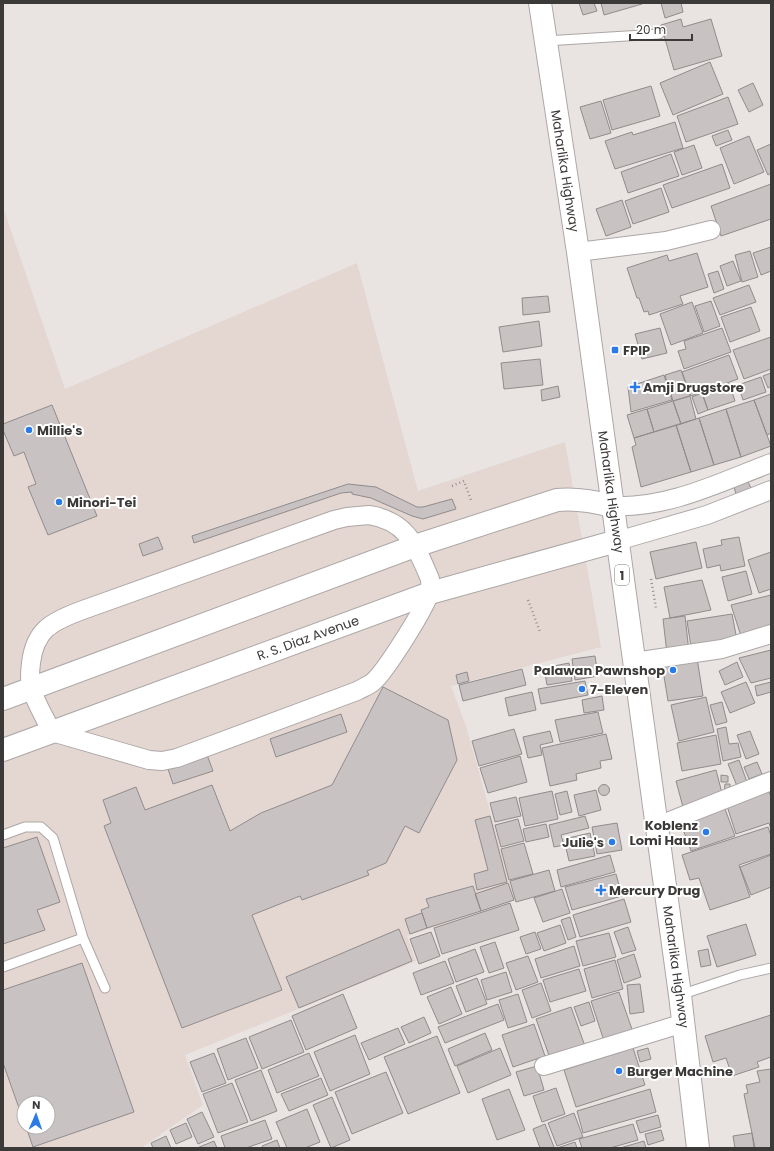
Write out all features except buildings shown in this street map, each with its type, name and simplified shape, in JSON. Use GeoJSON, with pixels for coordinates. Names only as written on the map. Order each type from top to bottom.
{"type":"FeatureCollection","features":[{"type":"Feature","properties":{"kind":"main road","name":"Maharlika Highway"},"geometry":{"type":"LineString","coordinates":[[540,3],[578,252],[684,1022],[698,1148]]}},
{"type":"Feature","properties":{"kind":"main road"},"geometry":{"type":"LineString","coordinates":[[3,699],[415,546],[557,500],[588,500],[612,506]]}},
{"type":"Feature","properties":{"kind":"main road","name":"R. S. Diaz Avenue"},"geometry":{"type":"LineString","coordinates":[[3,750],[430,593],[617,541]]}},
{"type":"Feature","properties":{"kind":"street"},"geometry":{"type":"LineString","coordinates":[[578,252],[666,241],[711,230]]}},
{"type":"Feature","properties":{"kind":"street"},"geometry":{"type":"LineString","coordinates":[[612,506],[636,507],[676,499],[771,463]]}},
{"type":"Feature","properties":{"kind":"street"},"geometry":{"type":"LineString","coordinates":[[617,541],[708,515],[771,490]]}},
{"type":"Feature","properties":{"kind":"street"},"geometry":{"type":"LineString","coordinates":[[369,515],[385,518],[404,530],[415,546],[430,579],[430,593],[400,645],[382,672],[373,682],[357,692],[177,758],[162,761],[149,760],[52,732],[32,689],[30,677],[35,644],[41,633],[56,621],[80,611],[347,516],[369,515]]}},
{"type":"Feature","properties":{"kind":"street"},"geometry":{"type":"LineString","coordinates":[[634,662],[722,649],[771,634]]}},
{"type":"Feature","properties":{"kind":"street"},"geometry":{"type":"LineString","coordinates":[[657,826],[771,781]]}},
{"type":"Feature","properties":{"kind":"street"},"geometry":{"type":"LineString","coordinates":[[544,1066],[684,1022]]}},
{"type":"Feature","properties":{"kind":"lane"},"geometry":{"type":"LineString","coordinates":[[545,41],[659,34]]}},
{"type":"Feature","properties":{"kind":"lane"},"geometry":{"type":"LineString","coordinates":[[3,835],[25,827],[41,827],[53,838],[83,938],[105,988]]}},
{"type":"Feature","properties":{"kind":"lane"},"geometry":{"type":"LineString","coordinates":[[3,967],[83,938]]}},
{"type":"Feature","properties":{"kind":"lane"},"geometry":{"type":"LineString","coordinates":[[680,995],[740,975],[771,968]]}},
{"type":"Feature","properties":{"kind":"path"},"geometry":{"type":"LineString","coordinates":[[452,486],[464,481],[471,500]]}},
{"type":"Feature","properties":{"kind":"path"},"geometry":{"type":"LineString","coordinates":[[651,579],[656,608]]}},
{"type":"Feature","properties":{"kind":"path"},"geometry":{"type":"LineString","coordinates":[[528,600],[540,632]]}},
{"type":"Feature","properties":{"kind":"shaded area"},"geometry":{"type":"Polygon","coordinates":[[[3,207],[65,389],[357,263],[418,491],[565,442],[601,647],[451,686],[466,726],[515,900],[407,936],[416,961],[185,1055],[203,1105],[141,1148],[3,1148],[3,207]]]}},
{"type":"Feature","properties":{"kind":"place","name":"FPIP"},"geometry":{"type":"Point","coordinates":[615,350]}},
{"type":"Feature","properties":{"kind":"place","name":"Amji Drugstore"},"geometry":{"type":"Point","coordinates":[635,387]}},
{"type":"Feature","properties":{"kind":"place","name":"Millie's"},"geometry":{"type":"Point","coordinates":[29,430]}},
{"type":"Feature","properties":{"kind":"place","name":"Minori-Tei"},"geometry":{"type":"Point","coordinates":[59,502]}},
{"type":"Feature","properties":{"kind":"place","name":"Palawan Pawnshop"},"geometry":{"type":"Point","coordinates":[673,670]}},
{"type":"Feature","properties":{"kind":"place","name":"7-Eleven"},"geometry":{"type":"Point","coordinates":[582,689]}},
{"type":"Feature","properties":{"kind":"place","name":"Koblenz Lomi Hauz"},"geometry":{"type":"Point","coordinates":[706,832]}},
{"type":"Feature","properties":{"kind":"place","name":"Julie's"},"geometry":{"type":"Point","coordinates":[612,842]}},
{"type":"Feature","properties":{"kind":"place","name":"Mercury Drug"},"geometry":{"type":"Point","coordinates":[601,890]}},
{"type":"Feature","properties":{"kind":"place","name":"Burger Machine"},"geometry":{"type":"Point","coordinates":[619,1071]}}]}
